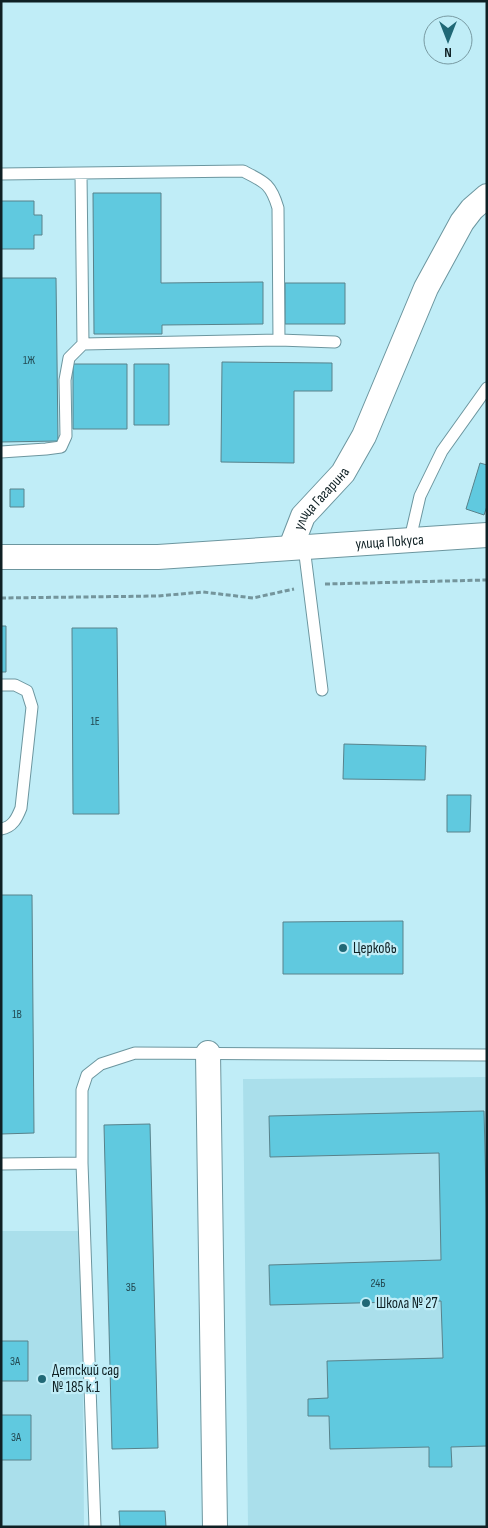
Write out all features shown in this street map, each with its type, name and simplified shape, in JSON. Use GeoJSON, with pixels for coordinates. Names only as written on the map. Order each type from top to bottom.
{"type":"FeatureCollection","features":[{"type":"Feature","properties":{"kind":"street","name":"улица Гагарина"},"geometry":{"type":"LineString","coordinates":[[1,557],[158,556],[298,547],[303,516],[343,473],[364,436],[426,288],[462,222],[472,209],[487,196]]}},
{"type":"Feature","properties":{"kind":"street","name":"улица Покуса"},"geometry":{"type":"LineString","coordinates":[[298,547],[487,535]]}},
{"type":"Feature","properties":{"kind":"street"},"geometry":{"type":"LineString","coordinates":[[208,1053],[215,1527]]}},
{"type":"Feature","properties":{"kind":"lane"},"geometry":{"type":"LineString","coordinates":[[1,174],[243,171],[265,182],[274,194],[278,208],[279,340]]}},
{"type":"Feature","properties":{"kind":"lane"},"geometry":{"type":"LineString","coordinates":[[81,174],[83,344]]}},
{"type":"Feature","properties":{"kind":"lane"},"geometry":{"type":"LineString","coordinates":[[1,452],[46,450],[61,447],[66,436],[65,380],[68,358],[83,344],[279,340],[335,342]]}},
{"type":"Feature","properties":{"kind":"lane"},"geometry":{"type":"LineString","coordinates":[[410,539],[420,496],[442,451],[485,392]]}},
{"type":"Feature","properties":{"kind":"lane"},"geometry":{"type":"LineString","coordinates":[[298,547],[309,586],[322,690]]}},
{"type":"Feature","properties":{"kind":"lane"},"geometry":{"type":"LineString","coordinates":[[1,685],[15,685],[27,691],[32,707],[21,808],[15,822],[1,830]]}},
{"type":"Feature","properties":{"kind":"lane"},"geometry":{"type":"LineString","coordinates":[[95,1527],[82,1163],[82,1090],[88,1075],[101,1064],[135,1053],[487,1055]]}},
{"type":"Feature","properties":{"kind":"lane"},"geometry":{"type":"LineString","coordinates":[[1,1164],[82,1163]]}},
{"type":"Feature","properties":{"kind":"path"},"geometry":{"type":"LineString","coordinates":[[1,598],[158,596],[203,592],[253,598],[322,584],[487,580]]}},
{"type":"Feature","properties":{"kind":"shaded area","name":"Школа № 27"},"geometry":{"type":"Polygon","coordinates":[[[487,1077],[487,1527],[248,1527],[243,1079],[487,1077]]]}},
{"type":"Feature","properties":{"kind":"shaded area","name":"Детский сад № 185 к.1"},"geometry":{"type":"Polygon","coordinates":[[[1,1231],[82,1231],[84,1527],[1,1527],[1,1231]]]}},
{"type":"Feature","properties":{"kind":"building"},"geometry":{"type":"Polygon","coordinates":[[[93,193],[161,193],[161,283],[263,282],[263,324],[162,325],[162,334],[94,334],[93,193]]]}},
{"type":"Feature","properties":{"kind":"building"},"geometry":{"type":"Polygon","coordinates":[[[1,201],[34,201],[34,215],[42,215],[42,235],[34,235],[34,249],[1,249],[1,201]]]}},
{"type":"Feature","properties":{"kind":"building"},"geometry":{"type":"Polygon","coordinates":[[[1,278],[56,278],[58,441],[1,442],[1,278]]]}},
{"type":"Feature","properties":{"kind":"building"},"geometry":{"type":"Polygon","coordinates":[[[285,283],[345,283],[345,324],[285,324],[285,283]]]}},
{"type":"Feature","properties":{"kind":"building"},"geometry":{"type":"Polygon","coordinates":[[[222,362],[332,363],[332,391],[294,391],[294,463],[221,462],[222,362]]]}},
{"type":"Feature","properties":{"kind":"building"},"geometry":{"type":"Polygon","coordinates":[[[73,364],[127,364],[127,429],[73,429],[73,364]]]}},
{"type":"Feature","properties":{"kind":"building"},"geometry":{"type":"Polygon","coordinates":[[[134,364],[169,364],[169,425],[134,425],[134,364]]]}},
{"type":"Feature","properties":{"kind":"building"},"geometry":{"type":"Polygon","coordinates":[[[480,463],[487,465],[487,506],[484,515],[466,509],[480,463]]]}},
{"type":"Feature","properties":{"kind":"building"},"geometry":{"type":"Polygon","coordinates":[[[10,489],[24,489],[24,507],[10,507],[10,489]]]}},
{"type":"Feature","properties":{"kind":"building"},"geometry":{"type":"Polygon","coordinates":[[[1,626],[6,626],[6,672],[1,672],[1,626]]]}},
{"type":"Feature","properties":{"kind":"building"},"geometry":{"type":"Polygon","coordinates":[[[72,628],[117,628],[119,814],[73,814],[72,628]]]}},
{"type":"Feature","properties":{"kind":"building"},"geometry":{"type":"Polygon","coordinates":[[[344,744],[426,746],[425,780],[343,779],[344,744]]]}},
{"type":"Feature","properties":{"kind":"building"},"geometry":{"type":"Polygon","coordinates":[[[447,795],[471,795],[470,832],[447,832],[447,795]]]}},
{"type":"Feature","properties":{"kind":"building"},"geometry":{"type":"Polygon","coordinates":[[[1,895],[32,895],[34,1133],[1,1134],[1,895]]]}},
{"type":"Feature","properties":{"kind":"building","name":"Церковь"},"geometry":{"type":"Polygon","coordinates":[[[403,921],[403,974],[283,974],[283,922],[403,921]]]}},
{"type":"Feature","properties":{"kind":"building"},"geometry":{"type":"Polygon","coordinates":[[[484,1111],[487,1232],[487,1446],[451,1447],[452,1467],[429,1467],[429,1447],[330,1449],[329,1416],[308,1416],[308,1399],[328,1398],[327,1361],[443,1358],[441,1301],[270,1305],[269,1265],[441,1260],[439,1153],[270,1157],[269,1116],[484,1111]]]}},
{"type":"Feature","properties":{"kind":"building"},"geometry":{"type":"Polygon","coordinates":[[[150,1124],[158,1448],[112,1449],[104,1125],[150,1124]]]}},
{"type":"Feature","properties":{"kind":"building"},"geometry":{"type":"Polygon","coordinates":[[[1,1341],[28,1341],[28,1381],[1,1381],[1,1341]]]}},
{"type":"Feature","properties":{"kind":"building"},"geometry":{"type":"Polygon","coordinates":[[[1,1415],[31,1415],[31,1460],[1,1460],[1,1415]]]}},
{"type":"Feature","properties":{"kind":"building"},"geometry":{"type":"Polygon","coordinates":[[[119,1511],[165,1511],[166,1527],[120,1527],[119,1511]]]}},
{"type":"Feature","properties":{"kind":"place","name":"Церковь"},"geometry":{"type":"Point","coordinates":[343,948]}},
{"type":"Feature","properties":{"kind":"place","name":"Школа № 27"},"geometry":{"type":"Point","coordinates":[366,1303]}},
{"type":"Feature","properties":{"kind":"place","name":"Детский сад № 185 к.1"},"geometry":{"type":"Point","coordinates":[42,1379]}}]}
